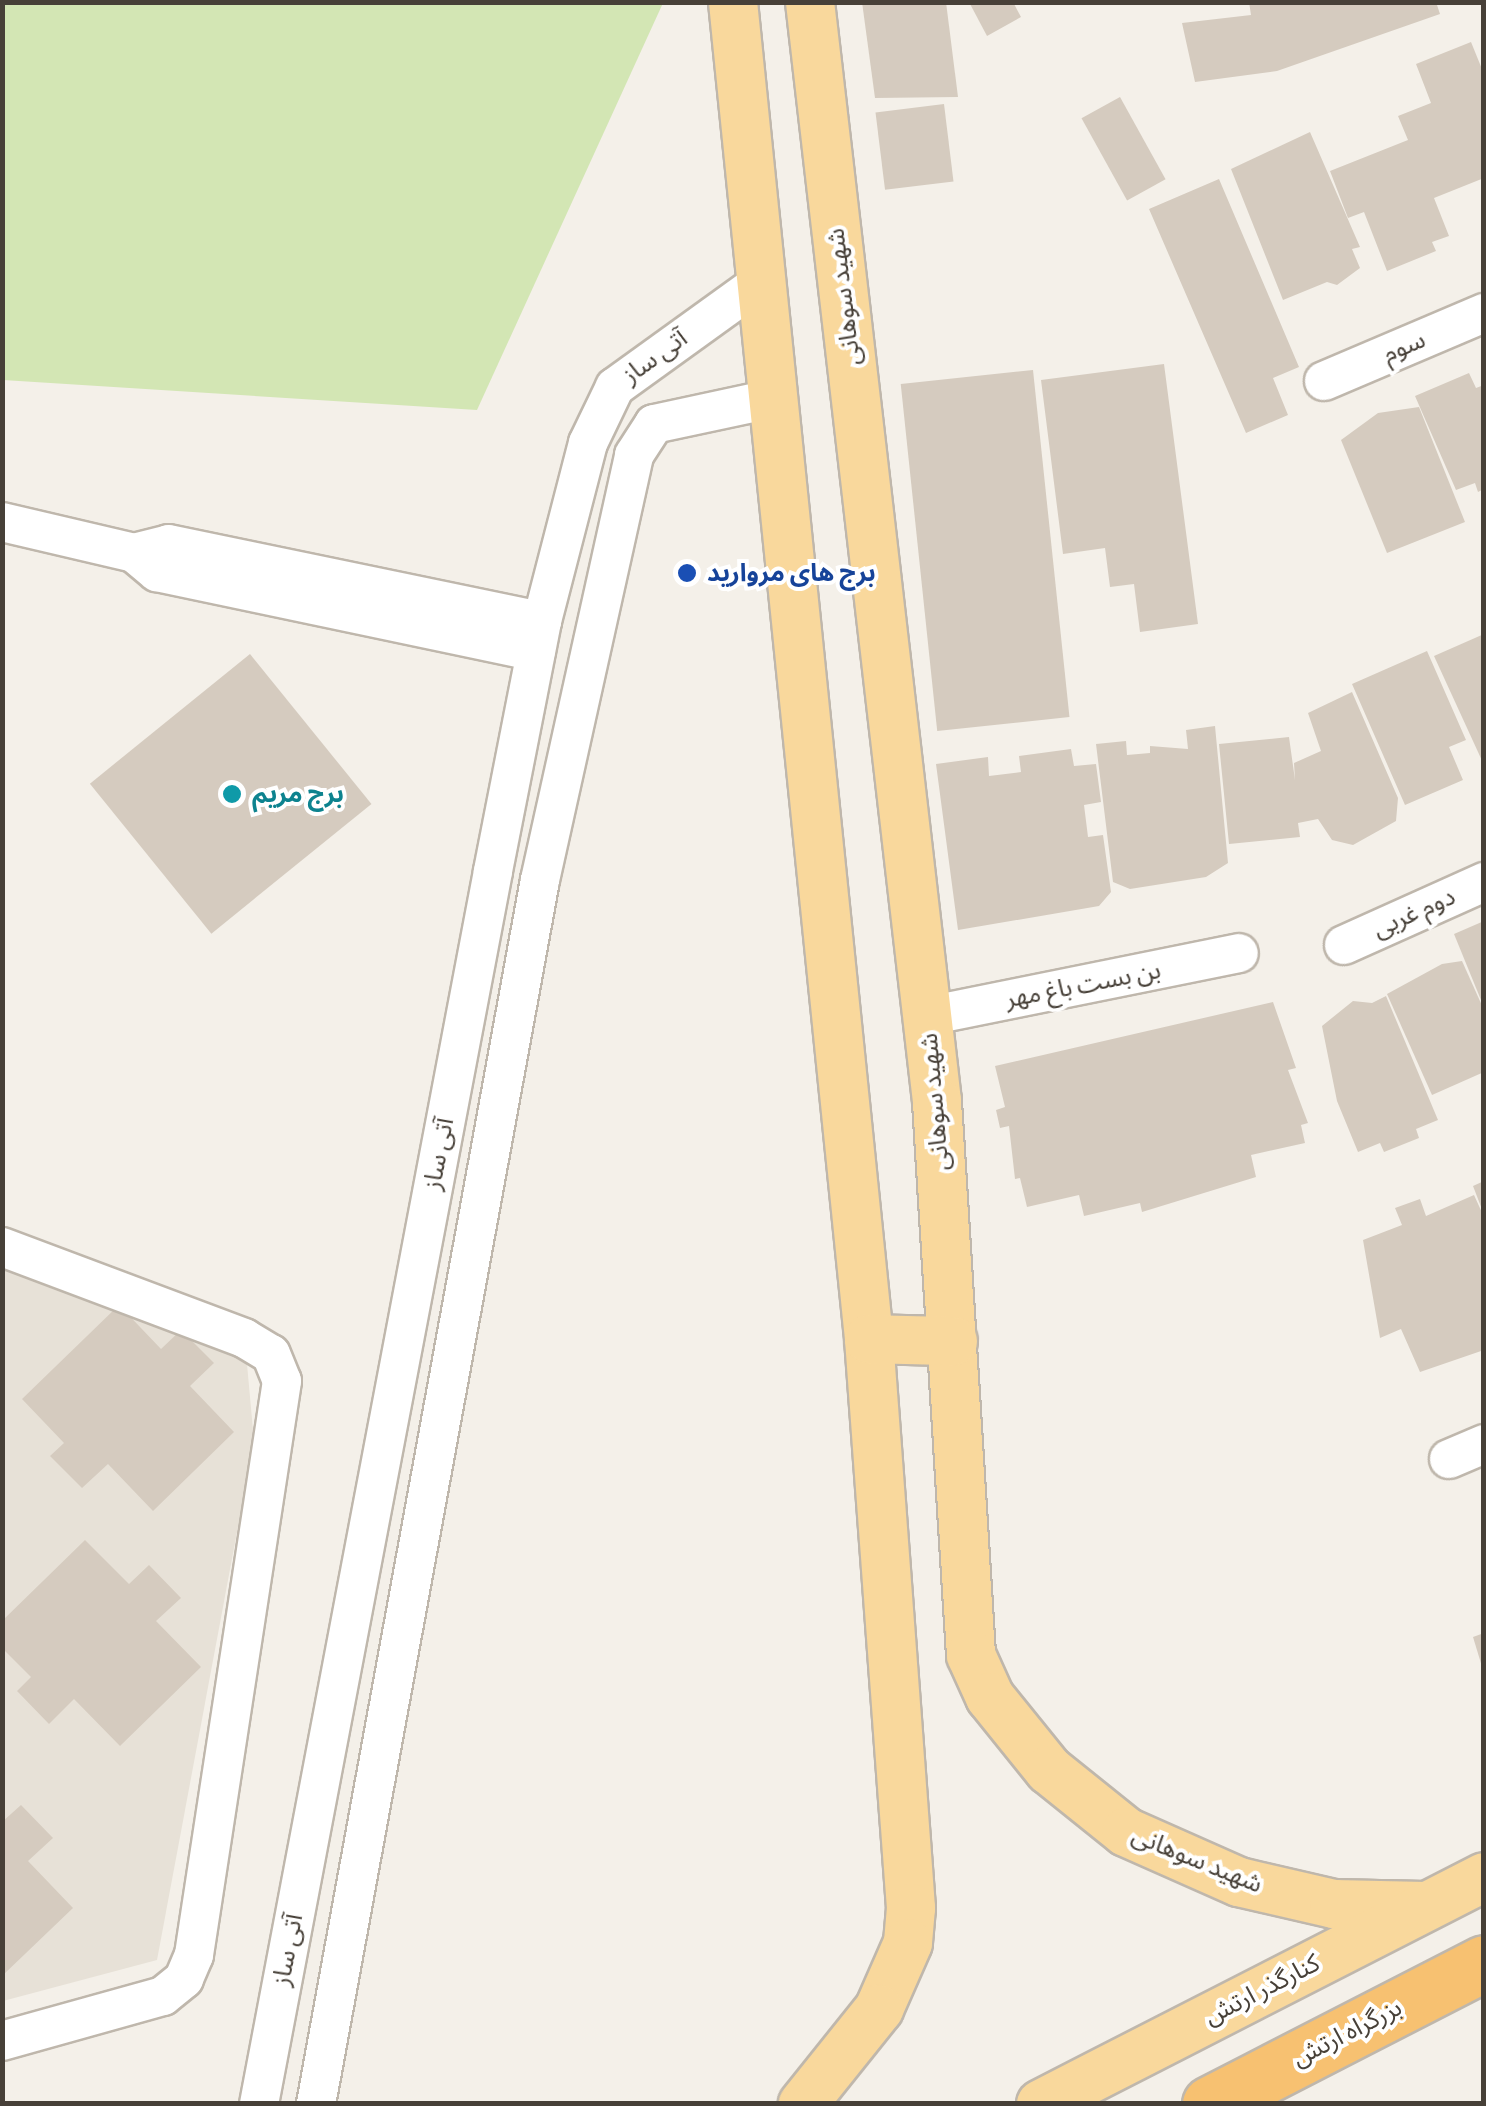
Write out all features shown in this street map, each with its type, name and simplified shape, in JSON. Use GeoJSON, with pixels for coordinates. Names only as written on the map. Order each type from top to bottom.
{"type":"FeatureCollection","features":[{"type":"Feature","properties":{"kind":"highway","name":"بزرگراه ارتش"},"geometry":{"type":"LineString","coordinates":[[1210,2104],[1484,1963]]}},
{"type":"Feature","properties":{"kind":"main road"},"geometry":{"type":"LineString","coordinates":[[733,2],[758,284],[869,1338],[910,1926],[879,2008],[803,2104]]}},
{"type":"Feature","properties":{"kind":"main road","name":"شهید سوهانی"},"geometry":{"type":"LineString","coordinates":[[810,2],[927,1016],[953,1341],[970,1655],[1022,1739],[1097,1812],[1186,1861],[1239,1882],[1334,1904],[1425,1906]]}},
{"type":"Feature","properties":{"kind":"main road"},"geometry":{"type":"LineString","coordinates":[[869,1338],[953,1341]]}},
{"type":"Feature","properties":{"kind":"main road","name":"کنارگذر ارتش"},"geometry":{"type":"LineString","coordinates":[[1040,2104],[1484,1877]]}},
{"type":"Feature","properties":{"kind":"street","name":"آتی ساز"},"geometry":{"type":"LineString","coordinates":[[259,2104],[539,636],[597,412],[614,386],[758,284]]}},
{"type":"Feature","properties":{"kind":"street","name":"سوم"},"geometry":{"type":"LineString","coordinates":[[1324,381],[1484,312]]}},
{"type":"Feature","properties":{"kind":"street","name":"آتی ساز"},"geometry":{"type":"LineString","coordinates":[[316,2104],[540,880],[642,436],[654,424],[771,399]]}},
{"type":"Feature","properties":{"kind":"street"},"geometry":{"type":"LineString","coordinates":[[2,522],[134,553],[169,544],[539,636]]}},
{"type":"Feature","properties":{"kind":"street"},"geometry":{"type":"LineString","coordinates":[[493,870],[540,880]]}},
{"type":"Feature","properties":{"kind":"street","name":"دوم غربی"},"geometry":{"type":"LineString","coordinates":[[1344,945],[1484,882]]}},
{"type":"Feature","properties":{"kind":"street","name":"بن بست باغ مهر"},"geometry":{"type":"LineString","coordinates":[[927,1016],[1239,954]]}},
{"type":"Feature","properties":{"kind":"street"},"geometry":{"type":"LineString","coordinates":[[2,1247],[244,1338],[270,1354],[282,1381],[194,1954],[184,1979],[163,1996],[2,2041]]}},
{"type":"Feature","properties":{"kind":"street"},"geometry":{"type":"LineString","coordinates":[[1448,1459],[1484,1444]]}},
{"type":"Feature","properties":{"kind":"shaded area"},"geometry":{"type":"Polygon","coordinates":[[[3,1268],[246,1353],[254,1441],[157,1960],[3,2001],[3,1268]]]}},
{"type":"Feature","properties":{"kind":"green space"},"geometry":{"type":"Polygon","coordinates":[[[2,3],[663,3],[477,410],[3,380],[2,3]]]}},
{"type":"Feature","properties":{"kind":"building"},"geometry":{"type":"Polygon","coordinates":[[[862,2],[946,2],[958,97],[875,98],[862,2]]]}},
{"type":"Feature","properties":{"kind":"building"},"geometry":{"type":"Polygon","coordinates":[[[969,2],[1013,2],[1021,17],[987,36],[969,2]]]}},
{"type":"Feature","properties":{"kind":"building"},"geometry":{"type":"Polygon","coordinates":[[[1249,2],[1436,2],[1440,14],[1277,71],[1195,82],[1182,23],[1251,15],[1249,2]]]}},
{"type":"Feature","properties":{"kind":"building"},"geometry":{"type":"Polygon","coordinates":[[[1471,42],[1484,74],[1484,178],[1434,198],[1449,236],[1432,242],[1436,251],[1387,271],[1364,212],[1348,218],[1330,171],[1408,140],[1398,116],[1431,103],[1416,64],[1471,42]]]}},
{"type":"Feature","properties":{"kind":"building"},"geometry":{"type":"Polygon","coordinates":[[[1120,97],[1166,179],[1127,201],[1082,118],[1120,97]]]}},
{"type":"Feature","properties":{"kind":"building"},"geometry":{"type":"Polygon","coordinates":[[[944,104],[954,181],[885,190],[876,112],[944,104]]]}},
{"type":"Feature","properties":{"kind":"building"},"geometry":{"type":"Polygon","coordinates":[[[1310,132],[1360,247],[1352,249],[1360,268],[1337,285],[1327,282],[1283,300],[1231,169],[1310,132]]]}},
{"type":"Feature","properties":{"kind":"building"},"geometry":{"type":"Polygon","coordinates":[[[1219,179],[1299,367],[1273,378],[1288,415],[1246,433],[1149,209],[1219,179]]]}},
{"type":"Feature","properties":{"kind":"building"},"geometry":{"type":"Polygon","coordinates":[[[1164,364],[1198,624],[1140,632],[1134,584],[1110,587],[1105,548],[1063,554],[1041,380],[1164,364]]]}},
{"type":"Feature","properties":{"kind":"building"},"geometry":{"type":"Polygon","coordinates":[[[1033,370],[1069,717],[937,731],[901,384],[1033,370]]]}},
{"type":"Feature","properties":{"kind":"building"},"geometry":{"type":"Polygon","coordinates":[[[1469,373],[1476,388],[1484,385],[1484,489],[1478,492],[1475,483],[1456,490],[1415,396],[1469,373]]]}},
{"type":"Feature","properties":{"kind":"building"},"geometry":{"type":"Polygon","coordinates":[[[1419,407],[1465,522],[1387,553],[1341,440],[1378,413],[1419,407]]]}},
{"type":"Feature","properties":{"kind":"building"},"geometry":{"type":"Polygon","coordinates":[[[1484,634],[1484,765],[1434,656],[1484,634]]]}},
{"type":"Feature","properties":{"kind":"building"},"geometry":{"type":"Polygon","coordinates":[[[1427,651],[1466,740],[1449,747],[1463,780],[1405,805],[1352,684],[1427,651]]]}},
{"type":"Feature","properties":{"kind":"building","name":"برج مریم"},"geometry":{"type":"Polygon","coordinates":[[[250,654],[371,804],[211,934],[90,784],[250,654]]]}},
{"type":"Feature","properties":{"kind":"building"},"geometry":{"type":"Polygon","coordinates":[[[1352,692],[1398,798],[1396,821],[1353,845],[1332,840],[1318,819],[1298,823],[1300,837],[1229,844],[1219,744],[1289,737],[1295,780],[1294,763],[1321,751],[1308,713],[1352,692]]]}},
{"type":"Feature","properties":{"kind":"building"},"geometry":{"type":"Polygon","coordinates":[[[1215,726],[1228,863],[1206,877],[1130,889],[1113,882],[1096,744],[1126,741],[1127,755],[1150,753],[1150,746],[1188,749],[1186,730],[1215,726]]]}},
{"type":"Feature","properties":{"kind":"building"},"geometry":{"type":"Polygon","coordinates":[[[1071,749],[1074,766],[1096,764],[1101,802],[1084,805],[1088,837],[1103,835],[1111,892],[1099,906],[958,930],[936,764],[988,757],[989,776],[1021,772],[1019,756],[1071,749]]]}},
{"type":"Feature","properties":{"kind":"building"},"geometry":{"type":"Polygon","coordinates":[[[1484,921],[1484,1005],[1483,1005],[1454,934],[1484,921]]]}},
{"type":"Feature","properties":{"kind":"building"},"geometry":{"type":"Polygon","coordinates":[[[1462,961],[1484,1010],[1484,1072],[1432,1095],[1387,994],[1442,964],[1462,961]]]}},
{"type":"Feature","properties":{"kind":"building"},"geometry":{"type":"Polygon","coordinates":[[[1386,996],[1438,1120],[1416,1129],[1419,1138],[1384,1152],[1380,1143],[1358,1152],[1337,1101],[1322,1026],[1353,1001],[1372,1003],[1386,996]]]}},
{"type":"Feature","properties":{"kind":"building"},"geometry":{"type":"Polygon","coordinates":[[[1273,1002],[1296,1068],[1288,1070],[1308,1123],[1301,1125],[1305,1143],[1251,1155],[1256,1177],[1142,1212],[1140,1203],[1084,1216],[1079,1195],[1027,1207],[1020,1178],[1015,1179],[1009,1126],[1000,1128],[996,1110],[1005,1107],[995,1066],[1273,1002]]]}},
{"type":"Feature","properties":{"kind":"building"},"geometry":{"type":"Polygon","coordinates":[[[1484,1181],[1484,1212],[1483,1212],[1473,1186],[1484,1181]]]}},
{"type":"Feature","properties":{"kind":"building"},"geometry":{"type":"Polygon","coordinates":[[[1474,1195],[1484,1217],[1484,1350],[1420,1372],[1401,1329],[1380,1338],[1363,1240],[1402,1225],[1395,1208],[1420,1199],[1426,1216],[1474,1195]]]}},
{"type":"Feature","properties":{"kind":"building"},"geometry":{"type":"Polygon","coordinates":[[[119,1305],[161,1349],[181,1330],[214,1363],[190,1386],[234,1432],[153,1511],[108,1464],[82,1488],[50,1456],[64,1443],[22,1399],[119,1305]]]}},
{"type":"Feature","properties":{"kind":"building"},"geometry":{"type":"Polygon","coordinates":[[[85,1540],[129,1584],[149,1565],[181,1598],[156,1621],[201,1667],[120,1746],[74,1699],[49,1724],[17,1691],[31,1677],[2,1648],[2,1621],[85,1540]]]}},
{"type":"Feature","properties":{"kind":"building"},"geometry":{"type":"Polygon","coordinates":[[[1484,1633],[1484,1670],[1483,1670],[1473,1637],[1484,1633]]]}},
{"type":"Feature","properties":{"kind":"building"},"geometry":{"type":"Polygon","coordinates":[[[21,1805],[53,1838],[28,1861],[73,1908],[2,1976],[2,1822],[21,1805]]]}},
{"type":"Feature","properties":{"kind":"place","name":"برج های مروارید"},"geometry":{"type":"Point","coordinates":[687,573]}},
{"type":"Feature","properties":{"kind":"place","name":"برج مریم"},"geometry":{"type":"Point","coordinates":[232,794]}}]}
